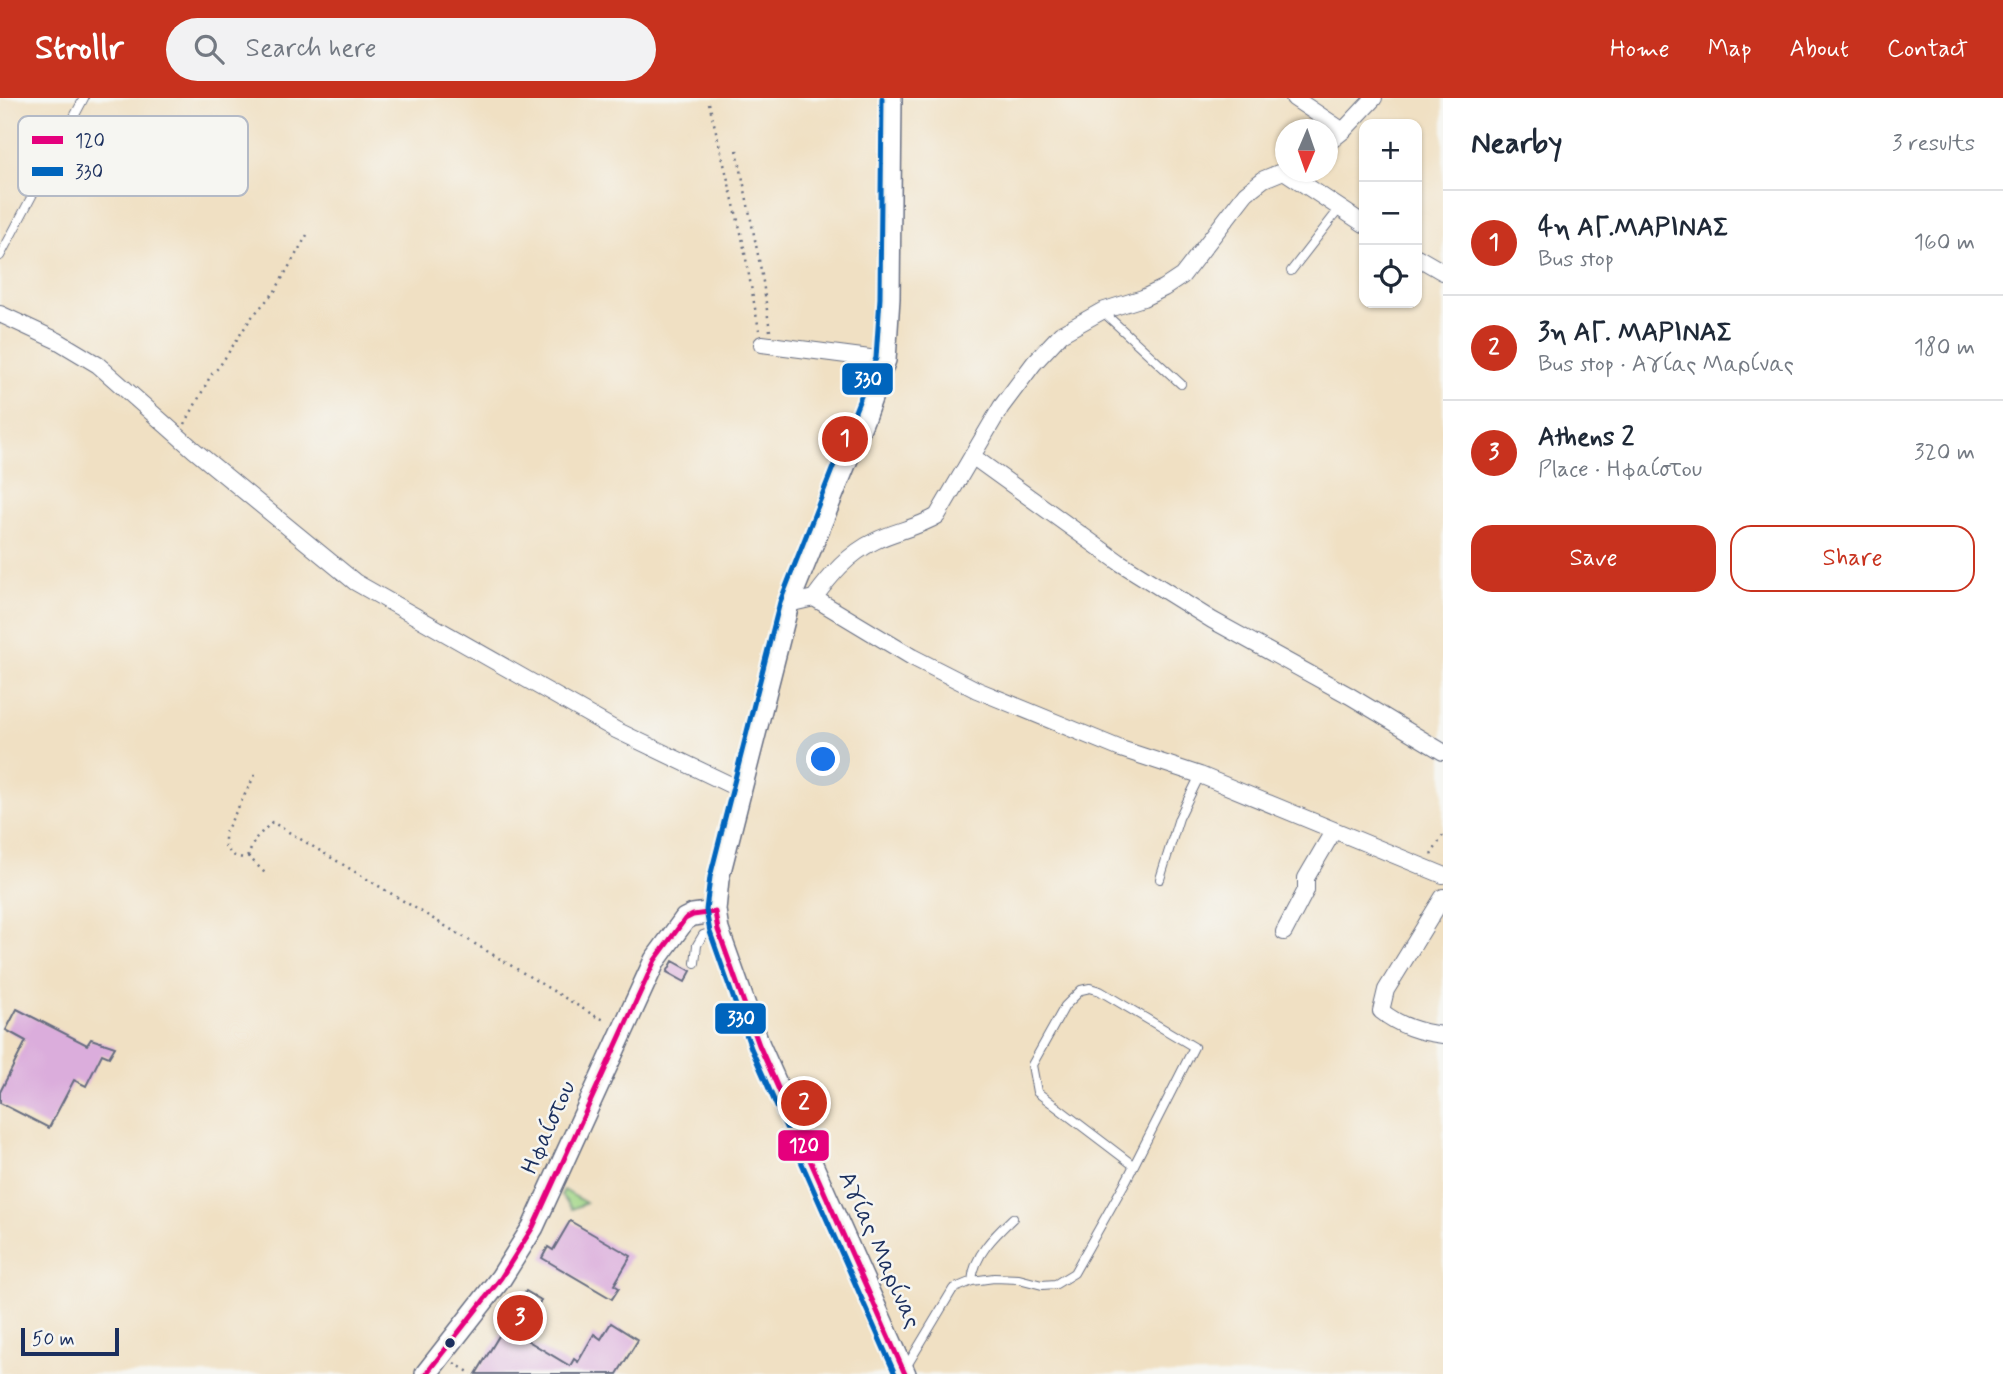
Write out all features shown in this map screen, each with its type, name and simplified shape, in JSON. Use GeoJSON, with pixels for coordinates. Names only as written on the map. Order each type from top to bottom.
{"type":"FeatureCollection","features":[{"type":"Feature","properties":{"kind":"main road","name":"Αγίας Μαρίνας"},"geometry":{"type":"LineString","coordinates":[[891,98],[890,298],[885,360],[788,604],[718,878],[717,921],[759,1045],[904,1373]]}},
{"type":"Feature","properties":{"kind":"main road","name":"Ηφαίστου"},"geometry":{"type":"LineString","coordinates":[[426,1374],[501,1279],[532,1230],[652,966],[679,926],[693,915],[717,921]]}},
{"type":"Feature","properties":{"kind":"street"},"geometry":{"type":"LineString","coordinates":[[1294,98],[1343,131]]}},
{"type":"Feature","properties":{"kind":"street"},"geometry":{"type":"LineString","coordinates":[[1338,135],[1374,98]]}},
{"type":"Feature","properties":{"kind":"street"},"geometry":{"type":"LineString","coordinates":[[788,604],[814,598],[836,569],[858,550],[896,532],[920,526],[937,516],[1001,407],[1034,363],[1061,334],[1102,311],[1143,298],[1182,276],[1246,193],[1264,179],[1275,175]]}},
{"type":"Feature","properties":{"kind":"street"},"geometry":{"type":"LineString","coordinates":[[1301,182],[1359,221]]}},
{"type":"Feature","properties":{"kind":"street"},"geometry":{"type":"LineString","coordinates":[[1422,260],[1443,272]]}},
{"type":"Feature","properties":{"kind":"street"},"geometry":{"type":"LineString","coordinates":[[0,314],[58,341],[97,365],[355,582],[616,730],[741,790]]}},
{"type":"Feature","properties":{"kind":"street"},"geometry":{"type":"LineString","coordinates":[[766,344],[885,360]]}},
{"type":"Feature","properties":{"kind":"street"},"geometry":{"type":"LineString","coordinates":[[972,456],[1119,562],[1212,620],[1350,696],[1443,752]]}},
{"type":"Feature","properties":{"kind":"street"},"geometry":{"type":"LineString","coordinates":[[814,598],[912,657],[977,690],[1121,748],[1200,775],[1443,875]]}},
{"type":"Feature","properties":{"kind":"street"},"geometry":{"type":"LineString","coordinates":[[1284,932],[1306,890],[1306,878],[1334,830]]}},
{"type":"Feature","properties":{"kind":"street"},"geometry":{"type":"LineString","coordinates":[[1443,897],[1386,990],[1381,1011],[1397,1024],[1443,1035]]}},
{"type":"Feature","properties":{"kind":"lane"},"geometry":{"type":"LineString","coordinates":[[74,116],[84,98]]}},
{"type":"Feature","properties":{"kind":"lane"},"geometry":{"type":"LineString","coordinates":[[0,256],[32,196]]}},
{"type":"Feature","properties":{"kind":"lane"},"geometry":{"type":"LineString","coordinates":[[1291,271],[1340,208]]}},
{"type":"Feature","properties":{"kind":"lane"},"geometry":{"type":"LineString","coordinates":[[1102,311],[1181,384]]}},
{"type":"Feature","properties":{"kind":"lane"},"geometry":{"type":"LineString","coordinates":[[1160,879],[1179,818],[1200,775]]}},
{"type":"Feature","properties":{"kind":"lane"},"geometry":{"type":"LineString","coordinates":[[695,963],[699,940],[717,921]]}},
{"type":"Feature","properties":{"kind":"lane"},"geometry":{"type":"LineString","coordinates":[[904,1373],[953,1289],[972,1281],[994,1278],[1019,1279],[1042,1285],[1056,1284],[1074,1273],[1133,1165],[1194,1047],[1100,991],[1090,988],[1081,990],[1066,1006],[1032,1065],[1037,1092],[1133,1165]]}},
{"type":"Feature","properties":{"kind":"lane"},"geometry":{"type":"LineString","coordinates":[[972,1281],[977,1259],[1013,1218]]}},
{"type":"Feature","properties":{"kind":"path"},"geometry":{"type":"LineString","coordinates":[[709,103],[766,344]]}},
{"type":"Feature","properties":{"kind":"path"},"geometry":{"type":"LineString","coordinates":[[737,150],[769,320],[766,344]]}},
{"type":"Feature","properties":{"kind":"path"},"geometry":{"type":"LineString","coordinates":[[179,436],[211,375],[251,318],[275,291],[307,235]]}},
{"type":"Feature","properties":{"kind":"path"},"geometry":{"type":"LineString","coordinates":[[255,775],[225,833],[225,846],[232,855],[243,858],[248,856],[255,839],[272,822],[595,1016],[624,1027]]}},
{"type":"Feature","properties":{"kind":"path"},"geometry":{"type":"LineString","coordinates":[[1424,867],[1443,835]]}},
{"type":"Feature","properties":{"kind":"path"},"geometry":{"type":"LineString","coordinates":[[248,856],[267,875]]}},
{"type":"Feature","properties":{"kind":"path"},"geometry":{"type":"LineString","coordinates":[[451,1361],[472,1374]]}},
{"type":"Feature","properties":{"kind":"green space"},"geometry":{"type":"Polygon","coordinates":[[[564,1190],[586,1203],[572,1209],[561,1195],[564,1190]]]}},
{"type":"Feature","properties":{"kind":"building"},"geometry":{"type":"Polygon","coordinates":[[[673,961],[691,971],[685,982],[667,972],[673,961]]]}},
{"type":"Feature","properties":{"kind":"building"},"geometry":{"type":"Polygon","coordinates":[[[17,1009],[87,1045],[91,1039],[115,1047],[109,1057],[102,1054],[86,1086],[74,1080],[49,1128],[0,1103],[0,1092],[26,1041],[6,1030],[17,1009]]]}},
{"type":"Feature","properties":{"kind":"building"},"geometry":{"type":"Polygon","coordinates":[[[570,1221],[631,1256],[614,1285],[619,1288],[612,1299],[542,1258],[548,1247],[553,1250],[570,1221]]]}},
{"type":"Feature","properties":{"kind":"building"},"geometry":{"type":"Polygon","coordinates":[[[526,1291],[541,1300],[520,1336],[570,1366],[574,1359],[578,1362],[594,1334],[601,1339],[611,1323],[638,1340],[617,1374],[476,1374],[526,1291]]]}},
{"type":"Feature","properties":{"kind":"transit line","name":"330"},"geometry":{"type":"LineString","coordinates":[[882,98],[880,298],[876,358],[780,602],[710,877],[706,910],[710,932],[751,1048],[895,1374]]}},
{"type":"Feature","properties":{"kind":"transit line","name":"120"},"geometry":{"type":"LineString","coordinates":[[715,912],[718,930],[759,1045],[905,1374]]}},
{"type":"Feature","properties":{"kind":"transit line","name":"120"},"geometry":{"type":"LineString","coordinates":[[426,1374],[501,1278],[533,1227],[655,960],[685,919],[715,912]]}},
{"type":"Feature","properties":{"kind":"place","name":"4η ΑΓ.ΜΑΡΙΝΑΣ"},"geometry":{"type":"Point","coordinates":[845,439]}},
{"type":"Feature","properties":{"kind":"place","name":"3η ΑΓ. ΜΑΡΙΝΑΣ"},"geometry":{"type":"Point","coordinates":[804,1103]}},
{"type":"Feature","properties":{"kind":"place","name":"Athens 2"},"geometry":{"type":"Point","coordinates":[520,1318]}}]}
